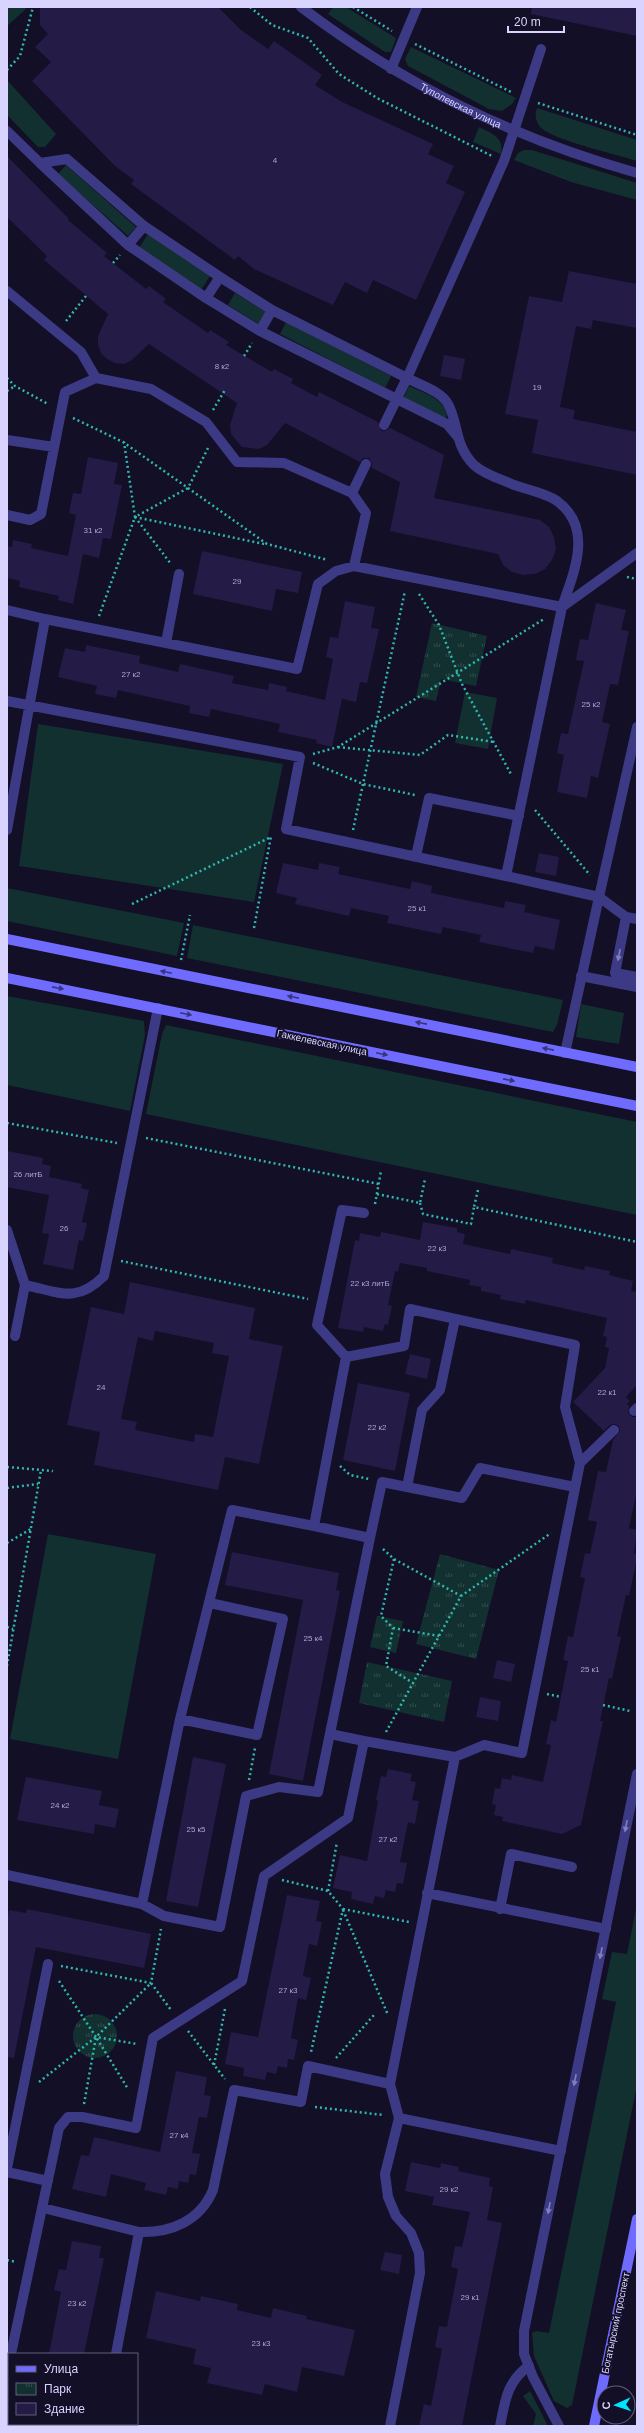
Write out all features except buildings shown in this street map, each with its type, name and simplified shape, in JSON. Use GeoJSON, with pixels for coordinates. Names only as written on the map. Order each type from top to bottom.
{"type":"FeatureCollection","features":[{"type":"Feature","properties":{"kind":"main road"},"geometry":{"type":"LineString","coordinates":[[7,939],[637,1067]]}},
{"type":"Feature","properties":{"kind":"main road","name":"Гаккелевская улица"},"geometry":{"type":"LineString","coordinates":[[7,978],[637,1106]]}},
{"type":"Feature","properties":{"kind":"main road","name":"Богатырский проспект"},"geometry":{"type":"LineString","coordinates":[[594,2426],[637,2219]]}},
{"type":"Feature","properties":{"kind":"street","name":"Туполевская улица"},"geometry":{"type":"LineString","coordinates":[[301,7],[349,43],[391,69],[446,99],[513,130],[579,157],[637,173]]}},
{"type":"Feature","properties":{"kind":"street"},"geometry":{"type":"LineString","coordinates":[[391,69],[405,39],[417,7]]}},
{"type":"Feature","properties":{"kind":"street"},"geometry":{"type":"LineString","coordinates":[[384,426],[504,161],[541,49]]}},
{"type":"Feature","properties":{"kind":"street"},"geometry":{"type":"LineString","coordinates":[[7,131],[128,245],[206,298],[260,331],[446,424],[457,436]]}},
{"type":"Feature","properties":{"kind":"street"},"geometry":{"type":"LineString","coordinates":[[40,163],[67,159],[144,226],[272,310],[439,394],[448,404],[463,451],[474,465],[489,475],[557,500],[574,521],[579,541],[576,563],[562,607],[506,876]]}},
{"type":"Feature","properties":{"kind":"street"},"geometry":{"type":"LineString","coordinates":[[128,245],[144,226]]}},
{"type":"Feature","properties":{"kind":"street"},"geometry":{"type":"LineString","coordinates":[[206,298],[220,277]]}},
{"type":"Feature","properties":{"kind":"street"},"geometry":{"type":"LineString","coordinates":[[7,291],[81,352],[96,378]]}},
{"type":"Feature","properties":{"kind":"street"},"geometry":{"type":"LineString","coordinates":[[260,331],[272,310]]}},
{"type":"Feature","properties":{"kind":"street"},"geometry":{"type":"LineString","coordinates":[[7,515],[30,520],[41,514],[65,392],[96,378],[151,389],[206,422],[237,462],[284,463],[352,493],[366,514],[354,566]]}},
{"type":"Feature","properties":{"kind":"street"},"geometry":{"type":"LineString","coordinates":[[7,440],[54,447]]}},
{"type":"Feature","properties":{"kind":"street"},"geometry":{"type":"LineString","coordinates":[[352,493],[366,464]]}},
{"type":"Feature","properties":{"kind":"street"},"geometry":{"type":"LineString","coordinates":[[7,610],[94,629],[297,669],[318,584],[336,570],[354,566],[562,607],[637,552]]}},
{"type":"Feature","properties":{"kind":"street"},"geometry":{"type":"LineString","coordinates":[[166,643],[179,574]]}},
{"type":"Feature","properties":{"kind":"street"},"geometry":{"type":"LineString","coordinates":[[7,830],[28,705],[45,619]]}},
{"type":"Feature","properties":{"kind":"street"},"geometry":{"type":"LineString","coordinates":[[7,702],[300,757],[286,829],[506,876],[600,892],[626,917],[637,919]]}},
{"type":"Feature","properties":{"kind":"street"},"geometry":{"type":"LineString","coordinates":[[565,1052],[637,727]]}},
{"type":"Feature","properties":{"kind":"street"},"geometry":{"type":"LineString","coordinates":[[416,856],[429,798],[518,816]]}},
{"type":"Feature","properties":{"kind":"street"},"geometry":{"type":"LineString","coordinates":[[626,917],[615,973],[637,977]]}},
{"type":"Feature","properties":{"kind":"street"},"geometry":{"type":"LineString","coordinates":[[582,976],[637,987]]}},
{"type":"Feature","properties":{"kind":"street"},"geometry":{"type":"LineString","coordinates":[[25,1285],[66,1294],[80,1294],[93,1287],[104,1276],[158,1008]]}},
{"type":"Feature","properties":{"kind":"street"},"geometry":{"type":"LineString","coordinates":[[346,1357],[318,1326],[342,1210],[364,1213]]}},
{"type":"Feature","properties":{"kind":"street"},"geometry":{"type":"LineString","coordinates":[[7,1230],[25,1285],[15,1336]]}},
{"type":"Feature","properties":{"kind":"street"},"geometry":{"type":"LineString","coordinates":[[330,1734],[455,1757],[484,1746],[522,1753],[570,1520],[580,1463],[564,1407],[575,1345],[410,1309],[404,1346],[346,1357]]}},
{"type":"Feature","properties":{"kind":"street"},"geometry":{"type":"LineString","coordinates":[[407,1487],[422,1410],[440,1390],[454,1319]]}},
{"type":"Feature","properties":{"kind":"street"},"geometry":{"type":"LineString","coordinates":[[314,1526],[346,1357]]}},
{"type":"Feature","properties":{"kind":"street"},"geometry":{"type":"LineString","coordinates":[[580,1463],[614,1430]]}},
{"type":"Feature","properties":{"kind":"street"},"geometry":{"type":"LineString","coordinates":[[7,1875],[142,1904],[164,1916],[220,1927],[246,1796],[279,1787],[318,1792],[382,1482],[462,1498],[480,1468],[575,1487]]}},
{"type":"Feature","properties":{"kind":"street"},"geometry":{"type":"LineString","coordinates":[[142,1904],[180,1719],[232,1510],[370,1538]]}},
{"type":"Feature","properties":{"kind":"street"},"geometry":{"type":"LineString","coordinates":[[180,1719],[257,1735],[283,1619],[210,1603]]}},
{"type":"Feature","properties":{"kind":"street"},"geometry":{"type":"LineString","coordinates":[[11,2353],[59,2128],[68,2117],[82,2117],[136,2128],[154,2038],[179,2020],[242,1981],[264,1876],[348,1818],[364,1741]]}},
{"type":"Feature","properties":{"kind":"street"},"geometry":{"type":"LineString","coordinates":[[390,2426],[420,2273],[419,2253],[411,2233],[396,2216],[388,2197],[386,2174],[399,2118],[390,2084],[455,1757]]}},
{"type":"Feature","properties":{"kind":"street"},"geometry":{"type":"LineString","coordinates":[[559,2426],[528,2366],[524,2354],[524,2330],[637,1774]]}},
{"type":"Feature","properties":{"kind":"street"},"geometry":{"type":"LineString","coordinates":[[500,1909],[511,1854],[572,1866]]}},
{"type":"Feature","properties":{"kind":"street"},"geometry":{"type":"LineString","coordinates":[[427,1893],[500,1909],[606,1928]]}},
{"type":"Feature","properties":{"kind":"street"},"geometry":{"type":"LineString","coordinates":[[7,2168],[48,1964]]}},
{"type":"Feature","properties":{"kind":"street"},"geometry":{"type":"LineString","coordinates":[[42,2208],[139,2232],[160,2232],[172,2229],[198,2213],[208,2203],[213,2190],[234,2090],[301,2102],[308,2066],[390,2084]]}},
{"type":"Feature","properties":{"kind":"street"},"geometry":{"type":"LineString","coordinates":[[399,2118],[560,2151]]}},
{"type":"Feature","properties":{"kind":"street"},"geometry":{"type":"LineString","coordinates":[[7,2172],[48,2181]]}},
{"type":"Feature","properties":{"kind":"street"},"geometry":{"type":"LineString","coordinates":[[116,2353],[139,2232]]}},
{"type":"Feature","properties":{"kind":"street"},"geometry":{"type":"LineString","coordinates":[[500,2426],[507,2390],[517,2374],[528,2366]]}},
{"type":"Feature","properties":{"kind":"path"},"geometry":{"type":"LineString","coordinates":[[7,70],[20,56],[33,7]]}},
{"type":"Feature","properties":{"kind":"path"},"geometry":{"type":"LineString","coordinates":[[250,7],[272,25],[308,38],[339,74],[377,98],[495,157]]}},
{"type":"Feature","properties":{"kind":"path"},"geometry":{"type":"LineString","coordinates":[[353,7],[405,39],[524,98],[592,122],[637,135]]}},
{"type":"Feature","properties":{"kind":"path"},"geometry":{"type":"LineString","coordinates":[[57,333],[86,296]]}},
{"type":"Feature","properties":{"kind":"path"},"geometry":{"type":"LineString","coordinates":[[7,378],[15,386],[61,412],[123,442],[267,544]]}},
{"type":"Feature","properties":{"kind":"path"},"geometry":{"type":"LineString","coordinates":[[7,391],[15,386]]}},
{"type":"Feature","properties":{"kind":"path"},"geometry":{"type":"LineString","coordinates":[[206,422],[225,390]]}},
{"type":"Feature","properties":{"kind":"path"},"geometry":{"type":"LineString","coordinates":[[94,629],[135,517],[188,488],[215,434]]}},
{"type":"Feature","properties":{"kind":"path"},"geometry":{"type":"LineString","coordinates":[[123,442],[135,517],[179,574]]}},
{"type":"Feature","properties":{"kind":"path"},"geometry":{"type":"LineString","coordinates":[[135,517],[267,544],[354,566]]}},
{"type":"Feature","properties":{"kind":"path"},"geometry":{"type":"LineString","coordinates":[[408,576],[439,625],[458,672],[523,796],[600,892]]}},
{"type":"Feature","properties":{"kind":"path"},"geometry":{"type":"LineString","coordinates":[[350,842],[408,576]]}},
{"type":"Feature","properties":{"kind":"path"},"geometry":{"type":"LineString","coordinates":[[300,757],[338,747],[562,607]]}},
{"type":"Feature","properties":{"kind":"path"},"geometry":{"type":"LineString","coordinates":[[338,747],[420,755],[448,735],[494,742]]}},
{"type":"Feature","properties":{"kind":"path"},"geometry":{"type":"LineString","coordinates":[[300,757],[362,784],[429,798]]}},
{"type":"Feature","properties":{"kind":"path"},"geometry":{"type":"LineString","coordinates":[[132,904],[286,829]]}},
{"type":"Feature","properties":{"kind":"path"},"geometry":{"type":"LineString","coordinates":[[254,928],[271,837]]}},
{"type":"Feature","properties":{"kind":"path"},"geometry":{"type":"LineString","coordinates":[[178,974],[190,915]]}},
{"type":"Feature","properties":{"kind":"path"},"geometry":{"type":"LineString","coordinates":[[7,1122],[121,1144]]}},
{"type":"Feature","properties":{"kind":"path"},"geometry":{"type":"LineString","coordinates":[[145,1131],[144,1138],[379,1184]]}},
{"type":"Feature","properties":{"kind":"path"},"geometry":{"type":"LineString","coordinates":[[364,1213],[373,1215],[381,1171]]}},
{"type":"Feature","properties":{"kind":"path"},"geometry":{"type":"LineString","coordinates":[[425,1179],[420,1203],[423,1214],[471,1224],[478,1190]]}},
{"type":"Feature","properties":{"kind":"path"},"geometry":{"type":"LineString","coordinates":[[377,1194],[420,1203]]}},
{"type":"Feature","properties":{"kind":"path"},"geometry":{"type":"LineString","coordinates":[[474,1207],[637,1242]]}},
{"type":"Feature","properties":{"kind":"path"},"geometry":{"type":"LineString","coordinates":[[108,1258],[322,1302]]}},
{"type":"Feature","properties":{"kind":"path"},"geometry":{"type":"LineString","coordinates":[[328,1455],[350,1475],[382,1482]]}},
{"type":"Feature","properties":{"kind":"path"},"geometry":{"type":"LineString","coordinates":[[7,1467],[52,1471]]}},
{"type":"Feature","properties":{"kind":"path"},"geometry":{"type":"LineString","coordinates":[[7,1666],[41,1470]]}},
{"type":"Feature","properties":{"kind":"path"},"geometry":{"type":"LineString","coordinates":[[7,1488],[38,1484]]}},
{"type":"Feature","properties":{"kind":"path"},"geometry":{"type":"LineString","coordinates":[[379,1744],[461,1596],[570,1520]]}},
{"type":"Feature","properties":{"kind":"path"},"geometry":{"type":"LineString","coordinates":[[7,1543],[31,1529]]}},
{"type":"Feature","properties":{"kind":"path"},"geometry":{"type":"LineString","coordinates":[[370,1538],[394,1559],[461,1596]]}},
{"type":"Feature","properties":{"kind":"path"},"geometry":{"type":"LineString","coordinates":[[394,1559],[381,1616],[393,1628],[439,1636]]}},
{"type":"Feature","properties":{"kind":"path"},"geometry":{"type":"LineString","coordinates":[[7,1627],[13,1629]]}},
{"type":"Feature","properties":{"kind":"path"},"geometry":{"type":"LineString","coordinates":[[393,1628],[386,1666],[413,1683]]}},
{"type":"Feature","properties":{"kind":"path"},"geometry":{"type":"LineString","coordinates":[[555,1695],[561,1697]]}},
{"type":"Feature","properties":{"kind":"path"},"geometry":{"type":"LineString","coordinates":[[603,1705],[630,1711]]}},
{"type":"Feature","properties":{"kind":"path"},"geometry":{"type":"LineString","coordinates":[[246,1796],[257,1735]]}},
{"type":"Feature","properties":{"kind":"path"},"geometry":{"type":"LineString","coordinates":[[328,1891],[341,1823]]}},
{"type":"Feature","properties":{"kind":"path"},"geometry":{"type":"LineString","coordinates":[[264,1876],[328,1891],[343,1909],[389,2018]]}},
{"type":"Feature","properties":{"kind":"path"},"geometry":{"type":"LineString","coordinates":[[343,1909],[421,1925]]}},
{"type":"Feature","properties":{"kind":"path"},"geometry":{"type":"LineString","coordinates":[[308,2066],[343,1909]]}},
{"type":"Feature","properties":{"kind":"path"},"geometry":{"type":"LineString","coordinates":[[21,2096],[96,2037],[151,1983],[164,1916]]}},
{"type":"Feature","properties":{"kind":"path"},"geometry":{"type":"LineString","coordinates":[[48,1964],[151,1983],[234,2090]]}},
{"type":"Feature","properties":{"kind":"path"},"geometry":{"type":"LineString","coordinates":[[48,1964],[140,2108]]}},
{"type":"Feature","properties":{"kind":"path"},"geometry":{"type":"LineString","coordinates":[[214,2065],[228,1990]]}},
{"type":"Feature","properties":{"kind":"path"},"geometry":{"type":"LineString","coordinates":[[326,2070],[374,2015]]}},
{"type":"Feature","properties":{"kind":"path"},"geometry":{"type":"LineString","coordinates":[[96,2037],[152,2047]]}},
{"type":"Feature","properties":{"kind":"path"},"geometry":{"type":"LineString","coordinates":[[82,2117],[96,2037]]}},
{"type":"Feature","properties":{"kind":"path"},"geometry":{"type":"LineString","coordinates":[[301,2102],[310,2106],[368,2112],[399,2118]]}},
{"type":"Feature","properties":{"kind":"green space"},"geometry":{"type":"Polygon","coordinates":[[[7,7],[24,7],[26,9],[7,26],[7,7]]]}},
{"type":"Feature","properties":{"kind":"green space"},"geometry":{"type":"Polygon","coordinates":[[[333,7],[346,7],[396,38],[391,52],[385,52],[328,14],[333,7]]]}},
{"type":"Feature","properties":{"kind":"green space"},"geometry":{"type":"Polygon","coordinates":[[[411,47],[516,98],[512,104],[502,111],[489,109],[408,66],[405,59],[411,47]]]}},
{"type":"Feature","properties":{"kind":"green space"},"geometry":{"type":"Polygon","coordinates":[[[7,80],[56,134],[45,147],[38,147],[7,115],[7,80]]]}},
{"type":"Feature","properties":{"kind":"green space"},"geometry":{"type":"Polygon","coordinates":[[[537,108],[637,140],[637,161],[587,147],[548,133],[541,128],[538,123],[536,118],[537,108]]]}},
{"type":"Feature","properties":{"kind":"green space"},"geometry":{"type":"Polygon","coordinates":[[[479,127],[493,134],[499,140],[501,144],[501,154],[473,142],[479,127]]]}},
{"type":"Feature","properties":{"kind":"green space"},"geometry":{"type":"Polygon","coordinates":[[[524,150],[532,150],[637,183],[637,200],[571,182],[514,160],[518,153],[524,150]]]}},
{"type":"Feature","properties":{"kind":"green space"},"geometry":{"type":"Polygon","coordinates":[[[66,165],[136,227],[128,236],[58,174],[66,165]]]}},
{"type":"Feature","properties":{"kind":"green space"},"geometry":{"type":"Polygon","coordinates":[[[148,234],[210,276],[201,290],[139,248],[148,234]]]}},
{"type":"Feature","properties":{"kind":"green space"},"geometry":{"type":"Polygon","coordinates":[[[235,293],[266,312],[259,324],[228,305],[235,293]]]}},
{"type":"Feature","properties":{"kind":"green space"},"geometry":{"type":"Polygon","coordinates":[[[286,322],[391,376],[385,388],[280,334],[286,322]]]}},
{"type":"Feature","properties":{"kind":"green space"},"geometry":{"type":"Polygon","coordinates":[[[409,386],[438,400],[447,416],[444,419],[403,400],[409,386]]]}},
{"type":"Feature","properties":{"kind":"green space"},"geometry":{"type":"Polygon","coordinates":[[[432,623],[487,636],[476,686],[441,679],[436,701],[416,697],[432,623]]]}},
{"type":"Feature","properties":{"kind":"green space"},"geometry":{"type":"Polygon","coordinates":[[[465,692],[497,698],[488,749],[455,743],[465,692]]]}},
{"type":"Feature","properties":{"kind":"green space"},"geometry":{"type":"Polygon","coordinates":[[[38,724],[283,764],[254,902],[19,866],[38,724]]]}},
{"type":"Feature","properties":{"kind":"green space"},"geometry":{"type":"Polygon","coordinates":[[[7,888],[184,923],[177,956],[7,921],[7,888]]]}},
{"type":"Feature","properties":{"kind":"green space"},"geometry":{"type":"Polygon","coordinates":[[[193,925],[563,1000],[557,1025],[553,1032],[187,958],[193,925]]]}},
{"type":"Feature","properties":{"kind":"green space"},"geometry":{"type":"Polygon","coordinates":[[[7,996],[144,1021],[145,1035],[130,1111],[7,1085],[7,996]]]}},
{"type":"Feature","properties":{"kind":"green space"},"geometry":{"type":"Polygon","coordinates":[[[581,1004],[624,1013],[619,1044],[576,1037],[581,1004]]]}},
{"type":"Feature","properties":{"kind":"green space"},"geometry":{"type":"Polygon","coordinates":[[[166,1025],[637,1122],[637,1215],[146,1114],[162,1034],[166,1025]]]}},
{"type":"Feature","properties":{"kind":"green space"},"geometry":{"type":"Polygon","coordinates":[[[48,1534],[156,1554],[118,1759],[10,1739],[48,1534]]]}},
{"type":"Feature","properties":{"kind":"green space"},"geometry":{"type":"Polygon","coordinates":[[[440,1554],[499,1570],[476,1659],[416,1644],[440,1554]]]}},
{"type":"Feature","properties":{"kind":"green space"},"geometry":{"type":"Polygon","coordinates":[[[377,1616],[403,1621],[396,1653],[370,1647],[377,1616]]]}},
{"type":"Feature","properties":{"kind":"green space"},"geometry":{"type":"Polygon","coordinates":[[[367,1662],[452,1681],[444,1722],[359,1703],[367,1662]]]}},
{"type":"Feature","properties":{"kind":"green space"},"geometry":{"type":"Polygon","coordinates":[[[637,1904],[637,2085],[572,2405],[567,2408],[554,2401],[534,2356],[532,2333],[536,2331],[549,2333],[616,2002],[602,1999],[612,1952],[627,1954],[637,1904]]]}},
{"type":"Feature","properties":{"kind":"green space"},"geometry":{"type":"Polygon","coordinates":[[[91,2014],[99,2014],[111,2020],[117,2032],[117,2040],[111,2052],[99,2058],[91,2058],[79,2052],[73,2040],[73,2032],[79,2020],[91,2014]]]}},
{"type":"Feature","properties":{"kind":"green space"},"geometry":{"type":"Polygon","coordinates":[[[530,2391],[548,2426],[533,2426],[536,2414],[523,2396],[530,2391]]]}}]}
